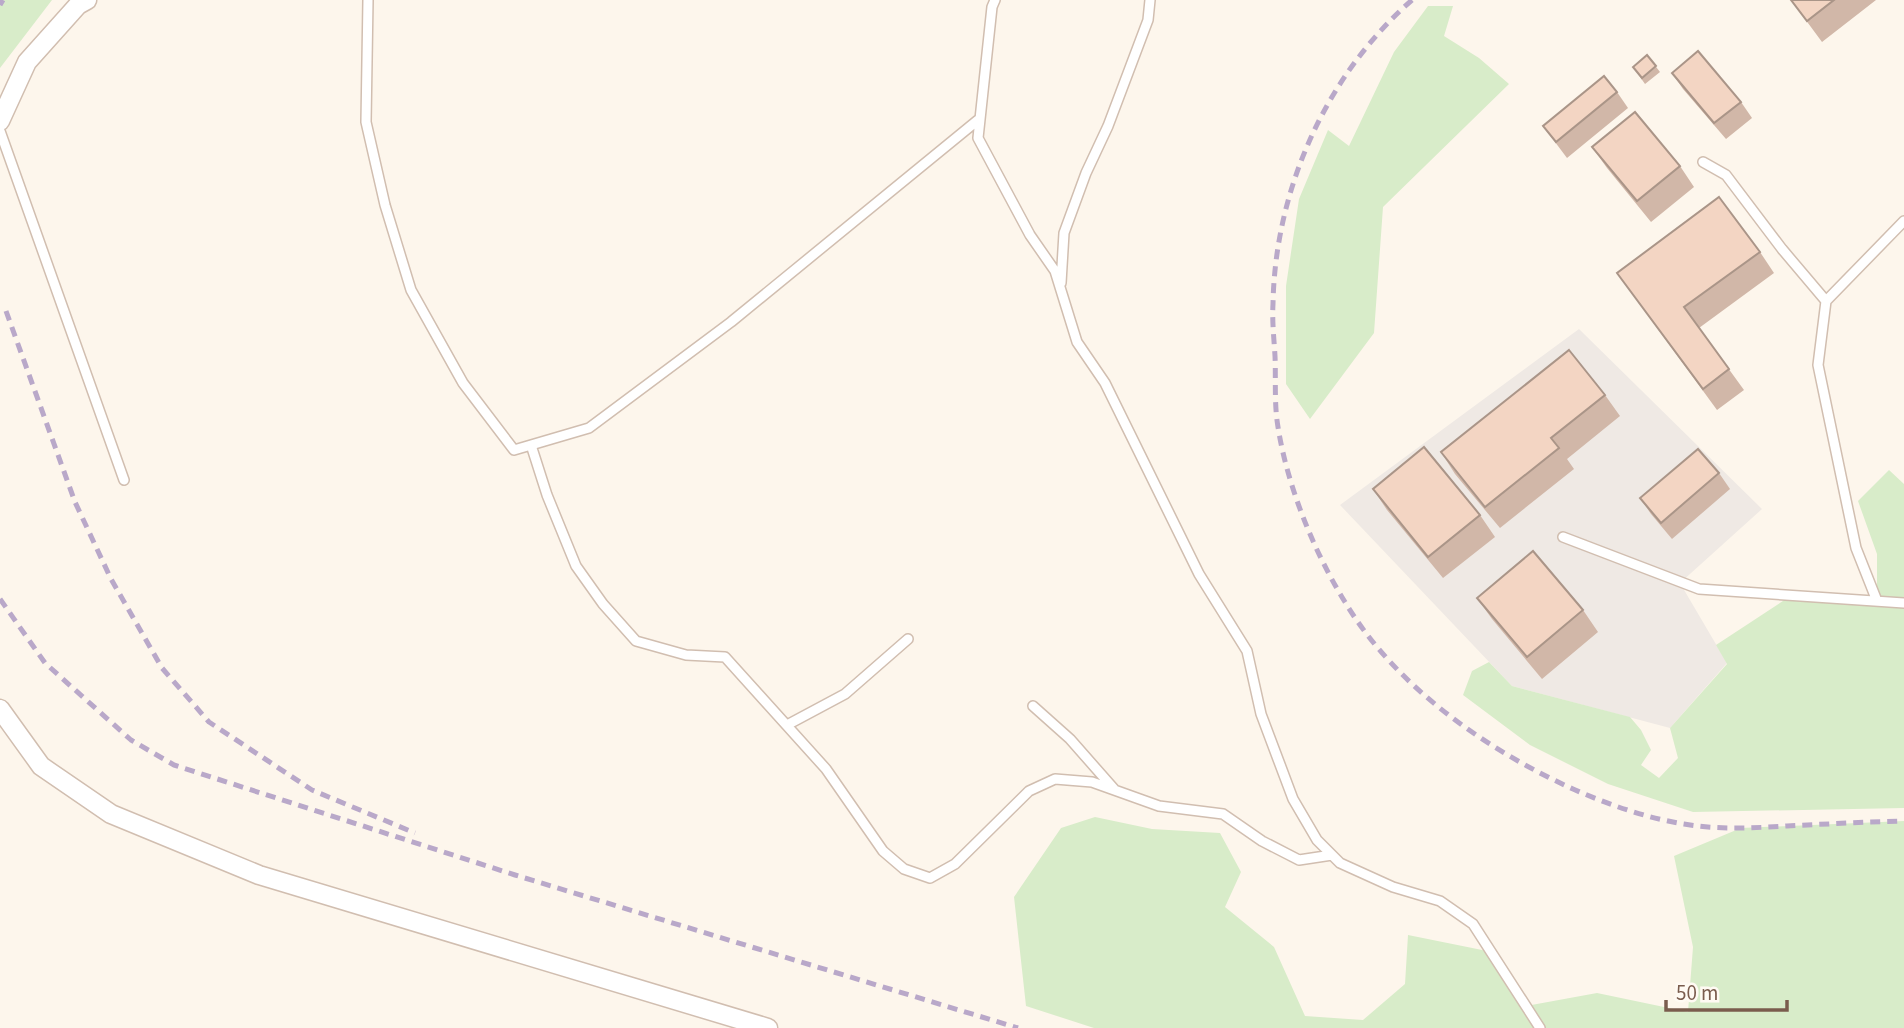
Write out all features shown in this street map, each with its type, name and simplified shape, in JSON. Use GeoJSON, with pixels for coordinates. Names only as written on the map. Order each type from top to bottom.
{"type":"FeatureCollection","features":[{"type":"Feature","properties":{"kind":"street"},"geometry":{"type":"LineString","coordinates":[[0,121],[27,62],[78,5],[87,0]]}},
{"type":"Feature","properties":{"kind":"street"},"geometry":{"type":"LineString","coordinates":[[0,709],[41,766],[111,814],[259,875],[768,1028]]}},
{"type":"Feature","properties":{"kind":"lane"},"geometry":{"type":"LineString","coordinates":[[368,0],[366,122],[385,205],[411,290],[463,383],[514,450],[589,428],[731,321],[978,120]]}},
{"type":"Feature","properties":{"kind":"lane"},"geometry":{"type":"LineString","coordinates":[[995,0],[978,120],[978,138],[1030,235],[1055,271],[1077,342],[1105,383],[1199,574],[1247,651],[1261,714],[1293,799],[1317,840],[1340,863],[1393,887],[1440,901],[1473,924],[1540,1028]]}},
{"type":"Feature","properties":{"kind":"lane"},"geometry":{"type":"LineString","coordinates":[[1060,289],[1064,233],[1148,20],[1150,0]]}},
{"type":"Feature","properties":{"kind":"lane"},"geometry":{"type":"LineString","coordinates":[[0,131],[124,480]]}},
{"type":"Feature","properties":{"kind":"lane"},"geometry":{"type":"LineString","coordinates":[[1703,162],[1726,175],[1782,249],[1826,301]]}},
{"type":"Feature","properties":{"kind":"lane"},"geometry":{"type":"LineString","coordinates":[[1877,601],[1856,548],[1818,365],[1826,301],[1904,221]]}},
{"type":"Feature","properties":{"kind":"lane"},"geometry":{"type":"LineString","coordinates":[[531,445],[547,495],[576,566],[603,604],[636,641],[686,655],[725,657],[826,769],[883,851],[904,869],[930,878],[955,864],[1029,791],[1055,779],[1092,782],[1159,806],[1223,814],[1262,841],[1299,860],[1332,855]]}},
{"type":"Feature","properties":{"kind":"lane"},"geometry":{"type":"LineString","coordinates":[[1563,537],[1699,589],[1904,603]]}},
{"type":"Feature","properties":{"kind":"lane"},"geometry":{"type":"LineString","coordinates":[[787,725],[845,694],[908,639]]}},
{"type":"Feature","properties":{"kind":"lane"},"geometry":{"type":"LineString","coordinates":[[1033,706],[1070,739],[1115,790]]}},
{"type":"Feature","properties":{"kind":"shaded area"},"geometry":{"type":"Polygon","coordinates":[[[1579,329],[1762,509],[1680,583],[1727,663],[1670,728],[1512,686],[1340,505],[1579,329]]]}},
{"type":"Feature","properties":{"kind":"green space"},"geometry":{"type":"Polygon","coordinates":[[[3,0],[52,0],[0,68],[0,5],[3,0]]]}},
{"type":"Feature","properties":{"kind":"green space"},"geometry":{"type":"Polygon","coordinates":[[[1428,6],[1453,6],[1444,36],[1479,58],[1509,84],[1383,207],[1374,333],[1310,419],[1286,384],[1286,286],[1299,199],[1328,130],[1349,146],[1394,52],[1428,6]]]}},
{"type":"Feature","properties":{"kind":"green space"},"geometry":{"type":"Polygon","coordinates":[[[1889,470],[1904,484],[1904,808],[1693,812],[1608,784],[1530,745],[1463,695],[1472,671],[1489,662],[1512,686],[1630,717],[1641,730],[1651,750],[1641,765],[1659,778],[1678,758],[1670,728],[1727,664],[1716,645],[1792,595],[1877,601],[1877,554],[1858,501],[1889,470]]]}},
{"type":"Feature","properties":{"kind":"green space"},"geometry":{"type":"Polygon","coordinates":[[[1095,817],[1152,829],[1220,833],[1241,872],[1225,907],[1274,947],[1305,1016],[1363,1020],[1405,984],[1408,935],[1492,952],[1526,1006],[1597,993],[1688,1012],[1693,947],[1674,856],[1741,828],[1904,821],[1904,1028],[1094,1028],[1026,1006],[1014,897],[1061,828],[1095,817]]]}},
{"type":"Feature","properties":{"kind":"building"},"geometry":{"type":"Polygon","coordinates":[[[1791,0],[1834,0],[1807,21],[1791,0]]]}},
{"type":"Feature","properties":{"kind":"building"},"geometry":{"type":"Polygon","coordinates":[[[1698,51],[1741,102],[1714,123],[1672,73],[1698,51]]]}},
{"type":"Feature","properties":{"kind":"building"},"geometry":{"type":"Polygon","coordinates":[[[1647,55],[1656,66],[1642,78],[1633,67],[1647,55]]]}},
{"type":"Feature","properties":{"kind":"building"},"geometry":{"type":"Polygon","coordinates":[[[1604,76],[1617,92],[1556,142],[1543,126],[1604,76]]]}},
{"type":"Feature","properties":{"kind":"building"},"geometry":{"type":"Polygon","coordinates":[[[1635,112],[1680,166],[1637,201],[1592,147],[1635,112]]]}},
{"type":"Feature","properties":{"kind":"building"},"geometry":{"type":"Polygon","coordinates":[[[1719,197],[1760,252],[1684,307],[1729,369],[1703,389],[1617,273],[1719,197]]]}},
{"type":"Feature","properties":{"kind":"building"},"geometry":{"type":"Polygon","coordinates":[[[1569,350],[1605,395],[1551,438],[1559,448],[1485,507],[1441,452],[1569,350]]]}},
{"type":"Feature","properties":{"kind":"building"},"geometry":{"type":"Polygon","coordinates":[[[1424,447],[1480,515],[1428,557],[1373,489],[1424,447]]]}},
{"type":"Feature","properties":{"kind":"building"},"geometry":{"type":"Polygon","coordinates":[[[1698,449],[1719,473],[1661,523],[1640,498],[1698,449]]]}},
{"type":"Feature","properties":{"kind":"building"},"geometry":{"type":"Polygon","coordinates":[[[1533,551],[1583,610],[1527,657],[1477,598],[1533,551]]]}},
{"type":"Feature","properties":{"kind":"railway"},"geometry":{"type":"LineString","coordinates":[[0,5],[3,0]]}},
{"type":"Feature","properties":{"kind":"railway"},"geometry":{"type":"LineString","coordinates":[[1412,0],[1381,30],[1354,63],[1311,137],[1295,177],[1283,219],[1276,261],[1273,323],[1276,409],[1282,449],[1303,518],[1345,602],[1389,661],[1445,712],[1507,755],[1599,800],[1655,818],[1710,827],[1748,828],[1904,821]]}},
{"type":"Feature","properties":{"kind":"railway"},"geometry":{"type":"LineString","coordinates":[[6,311],[75,502],[111,579],[162,668],[209,722],[312,790],[415,833]]}},
{"type":"Feature","properties":{"kind":"railway"},"geometry":{"type":"LineString","coordinates":[[0,599],[45,663],[131,740],[174,765],[515,875],[1018,1028]]}}]}
